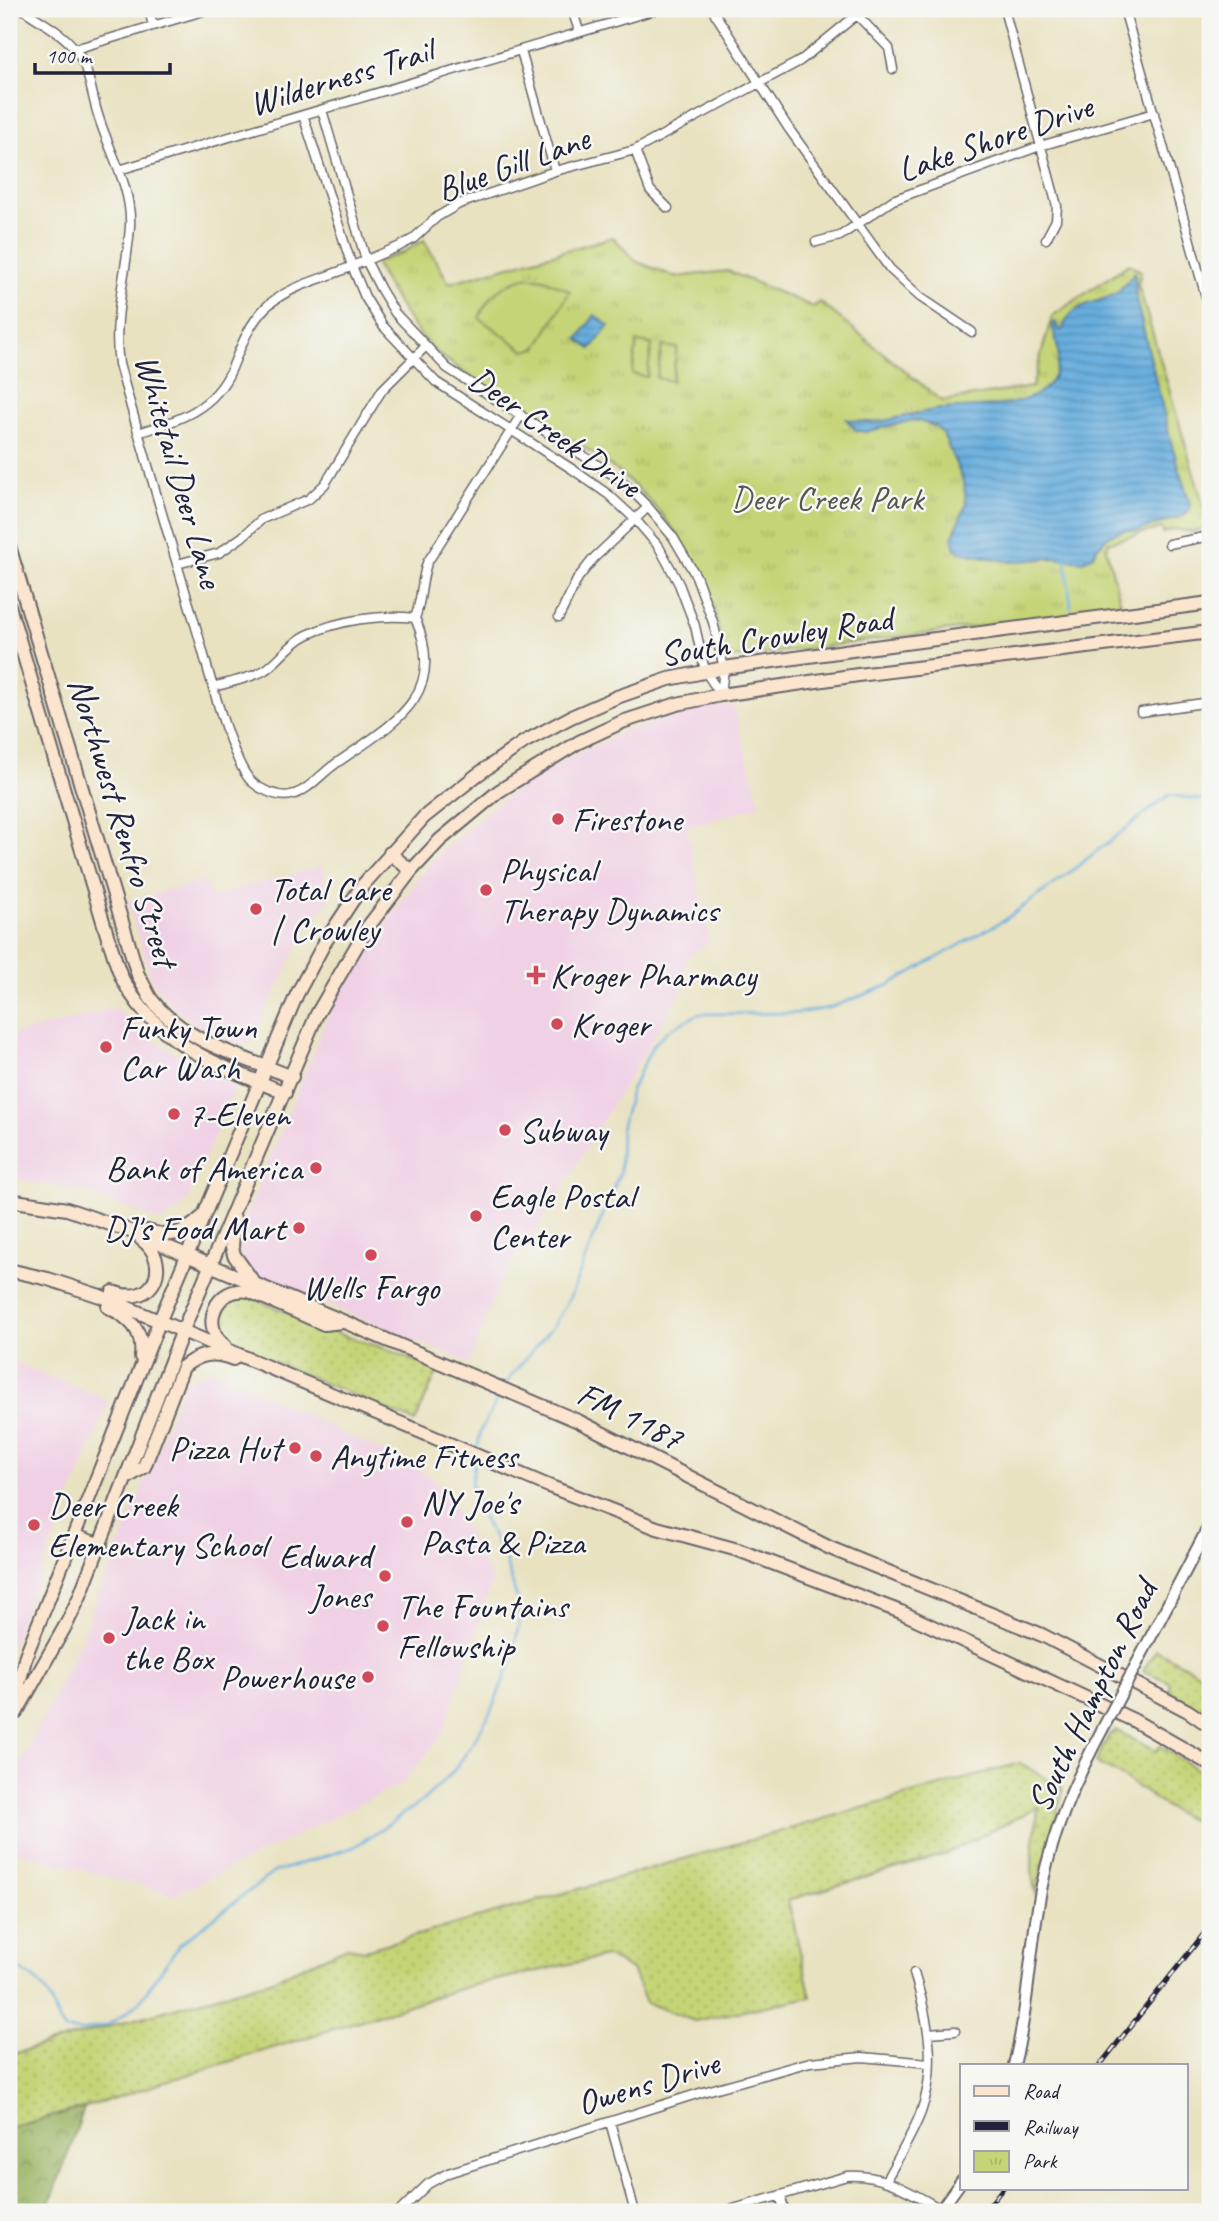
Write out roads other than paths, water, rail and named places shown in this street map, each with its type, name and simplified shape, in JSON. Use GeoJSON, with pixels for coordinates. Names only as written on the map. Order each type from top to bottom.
{"type":"FeatureCollection","features":[{"type":"Feature","properties":{"kind":"main road","name":"Northwest Renfro Street"},"geometry":{"type":"LineString","coordinates":[[9,546],[138,975],[151,998],[186,1030],[212,1044],[292,1077]]}},
{"type":"Feature","properties":{"kind":"main road","name":"South Crowley Road"},"geometry":{"type":"LineString","coordinates":[[9,1725],[26,1655],[160,1320],[297,994],[325,942],[362,886],[425,817],[524,742],[617,697],[669,679],[724,668],[1210,603]]}},
{"type":"Feature","properties":{"kind":"main road","name":"Northwest Renfro Street"},"geometry":{"type":"LineString","coordinates":[[9,606],[123,981],[141,1009],[160,1029],[183,1045],[285,1093]]}},
{"type":"Feature","properties":{"kind":"main road","name":"South Crowley Road"},"geometry":{"type":"LineString","coordinates":[[9,1725],[67,1623],[101,1545],[183,1330],[317,1014],[366,928],[411,871],[440,840],[499,791],[579,742],[622,722],[677,704],[858,675],[1210,632]]}},
{"type":"Feature","properties":{"kind":"main road"},"geometry":{"type":"LineString","coordinates":[[390,853],[411,871]]}},
{"type":"Feature","properties":{"kind":"main road"},"geometry":{"type":"LineString","coordinates":[[141,1009],[151,998]]}},
{"type":"Feature","properties":{"kind":"main road","name":"FM 1187"},"geometry":{"type":"LineString","coordinates":[[9,1200],[66,1209],[130,1231],[578,1421],[830,1548],[1042,1635],[1188,1711],[1210,1726]]}},
{"type":"Feature","properties":{"kind":"main road"},"geometry":{"type":"LineString","coordinates":[[66,1209],[78,1207],[163,1236],[173,1236],[193,1226],[206,1213]]}},
{"type":"Feature","properties":{"kind":"main road"},"geometry":{"type":"LineString","coordinates":[[233,1212],[236,1222],[232,1247],[234,1255],[255,1283]]}},
{"type":"Feature","properties":{"kind":"main road"},"geometry":{"type":"LineString","coordinates":[[9,1261],[54,1271],[126,1297],[134,1297],[149,1288],[156,1276],[157,1263],[153,1248],[130,1231]]}},
{"type":"Feature","properties":{"kind":"main road"},"geometry":{"type":"LineString","coordinates":[[9,1270],[100,1296],[551,1487],[657,1528],[738,1550],[901,1612],[1133,1720],[1210,1763]]}},
{"type":"Feature","properties":{"kind":"main road"},"geometry":{"type":"LineString","coordinates":[[233,1352],[217,1340],[212,1328],[217,1306],[226,1294],[233,1291],[249,1291],[324,1324],[342,1322]]}},
{"type":"Feature","properties":{"kind":"main road"},"geometry":{"type":"LineString","coordinates":[[100,1296],[105,1305],[121,1313],[136,1326],[142,1347],[139,1373]]}},
{"type":"Feature","properties":{"kind":"main road"},"geometry":{"type":"LineString","coordinates":[[128,1478],[144,1467],[183,1367],[204,1354],[228,1357],[369,1418],[383,1415]]}},
{"type":"Feature","properties":{"kind":"main road"},"geometry":{"type":"LineString","coordinates":[[75,1535],[101,1545]]}},
{"type":"Feature","properties":{"kind":"street","name":"Whitetail Deer Lane"},"geometry":{"type":"LineString","coordinates":[[23,9],[75,49],[85,69],[99,119],[125,188],[130,225],[116,343],[119,365],[213,687],[246,775],[269,792],[289,796],[302,791],[320,775],[395,722],[421,686],[426,664],[424,640],[415,618]]}},
{"type":"Feature","properties":{"kind":"street"},"geometry":{"type":"LineString","coordinates":[[149,9],[153,26]]}},
{"type":"Feature","properties":{"kind":"street"},"geometry":{"type":"LineString","coordinates":[[75,49],[210,9]]}},
{"type":"Feature","properties":{"kind":"street"},"geometry":{"type":"LineString","coordinates":[[572,9],[579,31]]}},
{"type":"Feature","properties":{"kind":"street","name":"Wilderness Trail"},"geometry":{"type":"LineString","coordinates":[[119,170],[658,9]]}},
{"type":"Feature","properties":{"kind":"street"},"geometry":{"type":"LineString","coordinates":[[712,9],[758,82],[890,269],[910,288],[972,332]]}},
{"type":"Feature","properties":{"kind":"street"},"geometry":{"type":"LineString","coordinates":[[1004,9],[1057,206],[1056,220],[1046,239]]}},
{"type":"Feature","properties":{"kind":"street"},"geometry":{"type":"LineString","coordinates":[[1124,9],[1210,311]]}},
{"type":"Feature","properties":{"kind":"street"},"geometry":{"type":"LineString","coordinates":[[860,12],[889,48],[893,69]]}},
{"type":"Feature","properties":{"kind":"street","name":"Blue Gill Lane"},"geometry":{"type":"LineString","coordinates":[[138,433],[192,413],[216,397],[229,375],[245,336],[267,306],[289,291],[398,247],[413,239],[437,217],[459,204],[555,171],[635,150],[800,61],[860,12]]}},
{"type":"Feature","properties":{"kind":"street"},"geometry":{"type":"LineString","coordinates":[[521,51],[555,171]]}},
{"type":"Feature","properties":{"kind":"street","name":"Deer Creek Drive"},"geometry":{"type":"LineString","coordinates":[[323,110],[366,260],[396,313],[447,368],[621,480],[649,507],[673,537],[696,576],[713,622],[724,668],[721,695]]}},
{"type":"Feature","properties":{"kind":"street","name":"Lake Shore Drive"},"geometry":{"type":"LineString","coordinates":[[816,242],[840,236],[893,200],[1040,146],[1154,113]]}},
{"type":"Feature","properties":{"kind":"street","name":"Deer Creek Drive"},"geometry":{"type":"LineString","coordinates":[[303,116],[352,266],[365,297],[383,326],[436,382],[610,495],[635,519],[659,547],[679,584],[695,626],[705,671],[721,695]]}},
{"type":"Feature","properties":{"kind":"street"},"geometry":{"type":"LineString","coordinates":[[635,150],[650,190],[668,208]]}},
{"type":"Feature","properties":{"kind":"street"},"geometry":{"type":"LineString","coordinates":[[177,564],[219,553],[262,519],[309,499],[325,484],[382,390],[425,347]]}},
{"type":"Feature","properties":{"kind":"street"},"geometry":{"type":"LineString","coordinates":[[213,687],[251,677],[266,669],[298,640],[316,631],[334,625],[385,617],[415,618],[421,604],[421,580],[427,563],[522,415]]}},
{"type":"Feature","properties":{"kind":"street"},"geometry":{"type":"LineString","coordinates":[[559,617],[578,578],[594,558],[649,507]]}},
{"type":"Feature","properties":{"kind":"street"},"geometry":{"type":"LineString","coordinates":[[1169,544],[1210,536]]}},
{"type":"Feature","properties":{"kind":"street"},"geometry":{"type":"LineString","coordinates":[[1141,712],[1210,702]]}},
{"type":"Feature","properties":{"kind":"street","name":"South Hampton Road"},"geometry":{"type":"LineString","coordinates":[[1014,2064],[1050,1850],[1074,1783],[1210,1524]]}},
{"type":"Feature","properties":{"kind":"street"},"geometry":{"type":"LineString","coordinates":[[886,2180],[920,2114],[929,2081],[926,2011],[914,1973]]}},
{"type":"Feature","properties":{"kind":"street"},"geometry":{"type":"LineString","coordinates":[[929,2033],[955,2031]]}},
{"type":"Feature","properties":{"kind":"street","name":"Owens Drive"},"geometry":{"type":"LineString","coordinates":[[399,2212],[428,2184],[448,2173],[703,2092],[810,2062],[862,2057],[929,2063]]}},
{"type":"Feature","properties":{"kind":"street"},"geometry":{"type":"LineString","coordinates":[[610,2122],[635,2212]]}},
{"type":"Feature","properties":{"kind":"street"},"geometry":{"type":"LineString","coordinates":[[723,2212],[847,2176],[860,2175],[886,2180],[940,2210],[960,2183]]}},
{"type":"Feature","properties":{"kind":"street"},"geometry":{"type":"LineString","coordinates":[[780,2195],[785,2212]]}},
{"type":"Feature","properties":{"kind":"water"},"geometry":{"type":"Polygon","coordinates":[[[1135,272],[1136,299],[1171,442],[1190,504],[1189,511],[1183,516],[1137,531],[1125,530],[1110,535],[1092,557],[1083,561],[1052,558],[1011,562],[960,552],[954,547],[953,536],[966,505],[964,483],[943,434],[935,426],[914,420],[865,432],[856,430],[846,419],[881,421],[935,410],[1013,403],[1032,397],[1047,387],[1056,372],[1058,351],[1052,324],[1055,322],[1059,330],[1062,330],[1076,310],[1114,294],[1135,272]]]}},
{"type":"Feature","properties":{"kind":"water"},"geometry":{"type":"Polygon","coordinates":[[[595,315],[609,326],[591,349],[578,339],[595,315]]]}},
{"type":"Feature","properties":{"kind":"waterway"},"geometry":{"type":"LineString","coordinates":[[1066,559],[1071,608]]}},
{"type":"Feature","properties":{"kind":"waterway"},"geometry":{"type":"LineString","coordinates":[[505,1387],[511,1376],[554,1325],[570,1297],[620,1172],[621,1129],[631,1090],[652,1047],[667,1031],[699,1014],[800,1013],[829,1008],[887,986],[1006,919],[1169,795],[1210,801]]}},
{"type":"Feature","properties":{"kind":"waterway"},"geometry":{"type":"LineString","coordinates":[[477,1450],[481,1430],[501,1393]]}},
{"type":"Feature","properties":{"kind":"waterway"},"geometry":{"type":"LineString","coordinates":[[9,1964],[41,1985],[65,2030],[80,2031],[107,2025],[139,2002],[180,1944],[274,1872],[354,1847],[421,1802],[452,1773],[490,1713],[512,1660],[519,1623],[518,1602],[506,1562],[482,1516],[471,1483],[475,1460]]}},
{"type":"Feature","properties":{"kind":"railway"},"geometry":{"type":"LineString","coordinates":[[1101,2064],[1210,1926]]}},
{"type":"Feature","properties":{"kind":"railway"},"geometry":{"type":"LineString","coordinates":[[984,2212],[1001,2190]]}},
{"type":"Feature","properties":{"kind":"place","name":"Firestone"},"geometry":{"type":"Point","coordinates":[558,819]}},
{"type":"Feature","properties":{"kind":"place","name":"Physical Therapy Dynamics"},"geometry":{"type":"Point","coordinates":[486,890]}},
{"type":"Feature","properties":{"kind":"place","name":"Total Care | Crowley"},"geometry":{"type":"Point","coordinates":[256,909]}},
{"type":"Feature","properties":{"kind":"place","name":"Kroger Pharmacy"},"geometry":{"type":"Point","coordinates":[536,975]}},
{"type":"Feature","properties":{"kind":"place","name":"Kroger"},"geometry":{"type":"Point","coordinates":[557,1024]}},
{"type":"Feature","properties":{"kind":"place","name":"Funky Town Car Wash"},"geometry":{"type":"Point","coordinates":[106,1047]}},
{"type":"Feature","properties":{"kind":"place","name":"7-Eleven"},"geometry":{"type":"Point","coordinates":[174,1114]}},
{"type":"Feature","properties":{"kind":"place","name":"Subway"},"geometry":{"type":"Point","coordinates":[505,1130]}},
{"type":"Feature","properties":{"kind":"place","name":"Bank of America"},"geometry":{"type":"Point","coordinates":[316,1168]}},
{"type":"Feature","properties":{"kind":"place","name":"Eagle Postal Center"},"geometry":{"type":"Point","coordinates":[476,1216]}},
{"type":"Feature","properties":{"kind":"place","name":"DJ's Food Mart"},"geometry":{"type":"Point","coordinates":[299,1228]}},
{"type":"Feature","properties":{"kind":"place","name":"Wells Fargo"},"geometry":{"type":"Point","coordinates":[371,1255]}},
{"type":"Feature","properties":{"kind":"place","name":"Pizza Hut"},"geometry":{"type":"Point","coordinates":[295,1448]}},
{"type":"Feature","properties":{"kind":"place","name":"Anytime Fitness"},"geometry":{"type":"Point","coordinates":[316,1456]}},
{"type":"Feature","properties":{"kind":"place","name":"NY Joe's Pasta & Pizza"},"geometry":{"type":"Point","coordinates":[407,1522]}},
{"type":"Feature","properties":{"kind":"place","name":"Deer Creek Elementary School"},"geometry":{"type":"Point","coordinates":[34,1525]}},
{"type":"Feature","properties":{"kind":"place","name":"Edward Jones"},"geometry":{"type":"Point","coordinates":[385,1576]}},
{"type":"Feature","properties":{"kind":"place","name":"The Fountains Fellowship"},"geometry":{"type":"Point","coordinates":[383,1626]}},
{"type":"Feature","properties":{"kind":"place","name":"Jack in the Box"},"geometry":{"type":"Point","coordinates":[109,1638]}},
{"type":"Feature","properties":{"kind":"place","name":"Powerhouse"},"geometry":{"type":"Point","coordinates":[368,1677]}},
{"type":"Feature","properties":{"kind":"park label","name":"Deer Creek Park"},"geometry":{"type":"Point","coordinates":[827,498]}}]}
